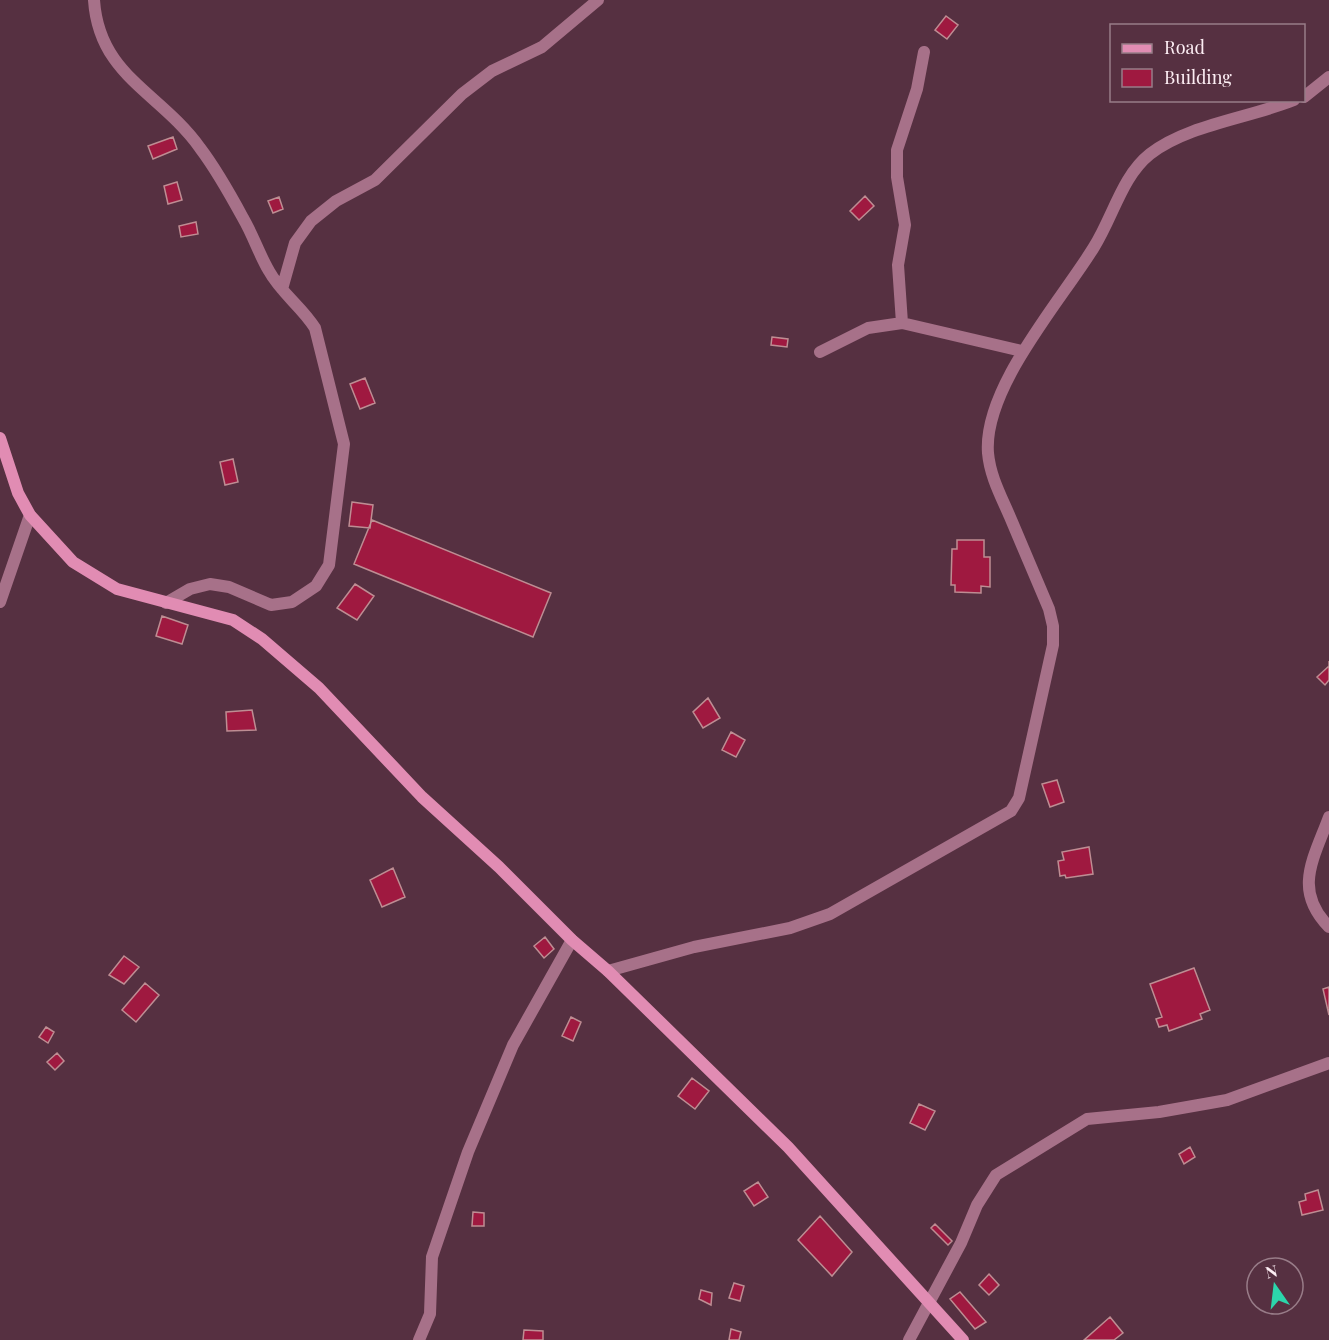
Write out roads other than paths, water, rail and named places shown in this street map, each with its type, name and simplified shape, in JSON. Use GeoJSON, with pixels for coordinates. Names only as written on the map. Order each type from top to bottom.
{"type":"FeatureCollection","features":[{"type":"Feature","properties":{"kind":"street"},"geometry":{"type":"LineString","coordinates":[[94,0],[97,26],[108,51],[128,76],[174,117],[201,149],[243,218],[269,272],[307,315],[315,328],[345,444],[329,565],[316,586],[292,602],[271,605],[229,586],[210,584],[190,589],[166,603]]}},
{"type":"Feature","properties":{"kind":"street"},"geometry":{"type":"LineString","coordinates":[[282,289],[296,243],[311,221],[336,201],[375,180],[462,94],[492,71],[542,47],[598,0]]}},
{"type":"Feature","properties":{"kind":"street"},"geometry":{"type":"LineString","coordinates":[[902,323],[898,265],[905,225],[897,177],[897,150],[917,89],[924,52]]}},
{"type":"Feature","properties":{"kind":"street"},"geometry":{"type":"LineString","coordinates":[[1305,96],[1329,77]]}},
{"type":"Feature","properties":{"kind":"street"},"geometry":{"type":"LineString","coordinates":[[608,971],[694,947],[774,932],[830,914],[1011,810],[1019,798],[1053,645],[1053,626],[1049,609],[990,471],[989,425],[1022,351],[1096,245],[1133,172],[1149,155],[1176,137],[1258,114],[1289,102]]}},
{"type":"Feature","properties":{"kind":"street"},"geometry":{"type":"LineString","coordinates":[[820,352],[868,328],[902,323],[1022,351]]}},
{"type":"Feature","properties":{"kind":"street"},"geometry":{"type":"LineString","coordinates":[[0,438],[18,494],[30,515],[48,538],[93,577],[117,589],[233,620],[262,639],[319,688],[422,797],[499,867],[572,940],[608,971],[788,1147],[963,1340]]}},
{"type":"Feature","properties":{"kind":"street"},"geometry":{"type":"LineString","coordinates":[[0,602],[30,515]]}},
{"type":"Feature","properties":{"kind":"street"},"geometry":{"type":"LineString","coordinates":[[1329,817],[1309,876],[1309,899],[1317,915],[1329,927]]}},
{"type":"Feature","properties":{"kind":"street"},"geometry":{"type":"LineString","coordinates":[[419,1340],[430,1314],[432,1257],[468,1152],[513,1045],[572,940]]}},
{"type":"Feature","properties":{"kind":"street"},"geometry":{"type":"LineString","coordinates":[[909,1340],[930,1303],[977,1205],[996,1175],[1087,1119],[1159,1112],[1227,1100],[1329,1063]]}}]}
